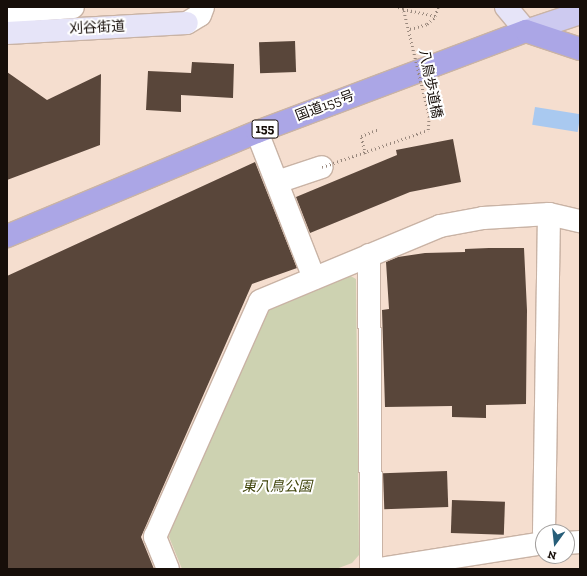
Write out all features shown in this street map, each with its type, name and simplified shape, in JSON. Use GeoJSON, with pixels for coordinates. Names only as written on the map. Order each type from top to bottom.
{"type":"FeatureCollection","features":[{"type":"Feature","properties":{"kind":"highway"},"geometry":{"type":"LineString","coordinates":[[526,31],[580,49]]}},
{"type":"Feature","properties":{"kind":"highway","name":"国道155号"},"geometry":{"type":"LineString","coordinates":[[7,236],[257,132],[526,31]]}},
{"type":"Feature","properties":{"kind":"main road"},"geometry":{"type":"LineString","coordinates":[[526,31],[580,13]]}},
{"type":"Feature","properties":{"kind":"street"},"geometry":{"type":"LineString","coordinates":[[7,12],[73,7]]}},
{"type":"Feature","properties":{"kind":"street","name":"刈谷街道"},"geometry":{"type":"LineString","coordinates":[[7,33],[187,23],[200,15],[202,7]]}},
{"type":"Feature","properties":{"kind":"street"},"geometry":{"type":"LineString","coordinates":[[506,7],[526,31]]}},
{"type":"Feature","properties":{"kind":"street"},"geometry":{"type":"LineString","coordinates":[[257,132],[314,278]]}},
{"type":"Feature","properties":{"kind":"street"},"geometry":{"type":"LineString","coordinates":[[277,182],[322,167]]}},
{"type":"Feature","properties":{"kind":"street"},"geometry":{"type":"LineString","coordinates":[[168,569],[155,538],[260,301],[440,226],[483,218],[549,214],[580,221]]}},
{"type":"Feature","properties":{"kind":"street"},"geometry":{"type":"LineString","coordinates":[[544,524],[549,214]]}},
{"type":"Feature","properties":{"kind":"street"},"geometry":{"type":"LineString","coordinates":[[369,255],[371,569]]}},
{"type":"Feature","properties":{"kind":"street"},"geometry":{"type":"LineString","coordinates":[[379,569],[535,544]]}},
{"type":"Feature","properties":{"kind":"path"},"geometry":{"type":"LineString","coordinates":[[397,7],[435,16]]}},
{"type":"Feature","properties":{"kind":"path"},"geometry":{"type":"LineString","coordinates":[[410,29],[427,24],[435,16],[438,7]]}},
{"type":"Feature","properties":{"kind":"path","name":"八鳥歩道橋"},"geometry":{"type":"LineString","coordinates":[[322,167],[365,154],[428,130],[429,117],[403,9]]}},
{"type":"Feature","properties":{"kind":"path"},"geometry":{"type":"LineString","coordinates":[[365,154],[361,136],[379,129]]}},
{"type":"Feature","properties":{"kind":"green space","name":"東八鳥公園"},"geometry":{"type":"Polygon","coordinates":[[[347,274],[356,279],[359,555],[352,563],[336,569],[182,569],[169,537],[171,524],[265,315],[272,306],[347,274]]]}},
{"type":"Feature","properties":{"kind":"water"},"geometry":{"type":"Polygon","coordinates":[[[535,107],[580,114],[578,132],[532,125],[535,107]]]}},
{"type":"Feature","properties":{"kind":"building"},"geometry":{"type":"Polygon","coordinates":[[[295,41],[296,72],[260,73],[259,42],[295,41]]]}},
{"type":"Feature","properties":{"kind":"building"},"geometry":{"type":"Polygon","coordinates":[[[192,62],[234,64],[233,98],[181,95],[181,112],[146,110],[148,71],[191,73],[192,62]]]}},
{"type":"Feature","properties":{"kind":"building"},"geometry":{"type":"Polygon","coordinates":[[[7,72],[47,100],[101,74],[100,145],[7,180],[7,72]]]}},
{"type":"Feature","properties":{"kind":"building"},"geometry":{"type":"Polygon","coordinates":[[[453,139],[461,182],[410,192],[310,233],[296,197],[397,155],[396,150],[453,139]]]}},
{"type":"Feature","properties":{"kind":"building"},"geometry":{"type":"Polygon","coordinates":[[[255,162],[297,268],[252,284],[141,537],[154,569],[7,569],[7,276],[255,162]]]}},
{"type":"Feature","properties":{"kind":"building"},"geometry":{"type":"Polygon","coordinates":[[[524,248],[527,310],[526,404],[486,405],[486,418],[452,417],[452,406],[385,407],[382,310],[389,309],[386,262],[398,257],[425,253],[465,252],[465,249],[524,248]]]}},
{"type":"Feature","properties":{"kind":"building"},"geometry":{"type":"Polygon","coordinates":[[[447,471],[448,507],[384,509],[383,473],[447,471]]]}},
{"type":"Feature","properties":{"kind":"building"},"geometry":{"type":"Polygon","coordinates":[[[452,500],[505,502],[504,535],[451,533],[452,500]]]}}]}
